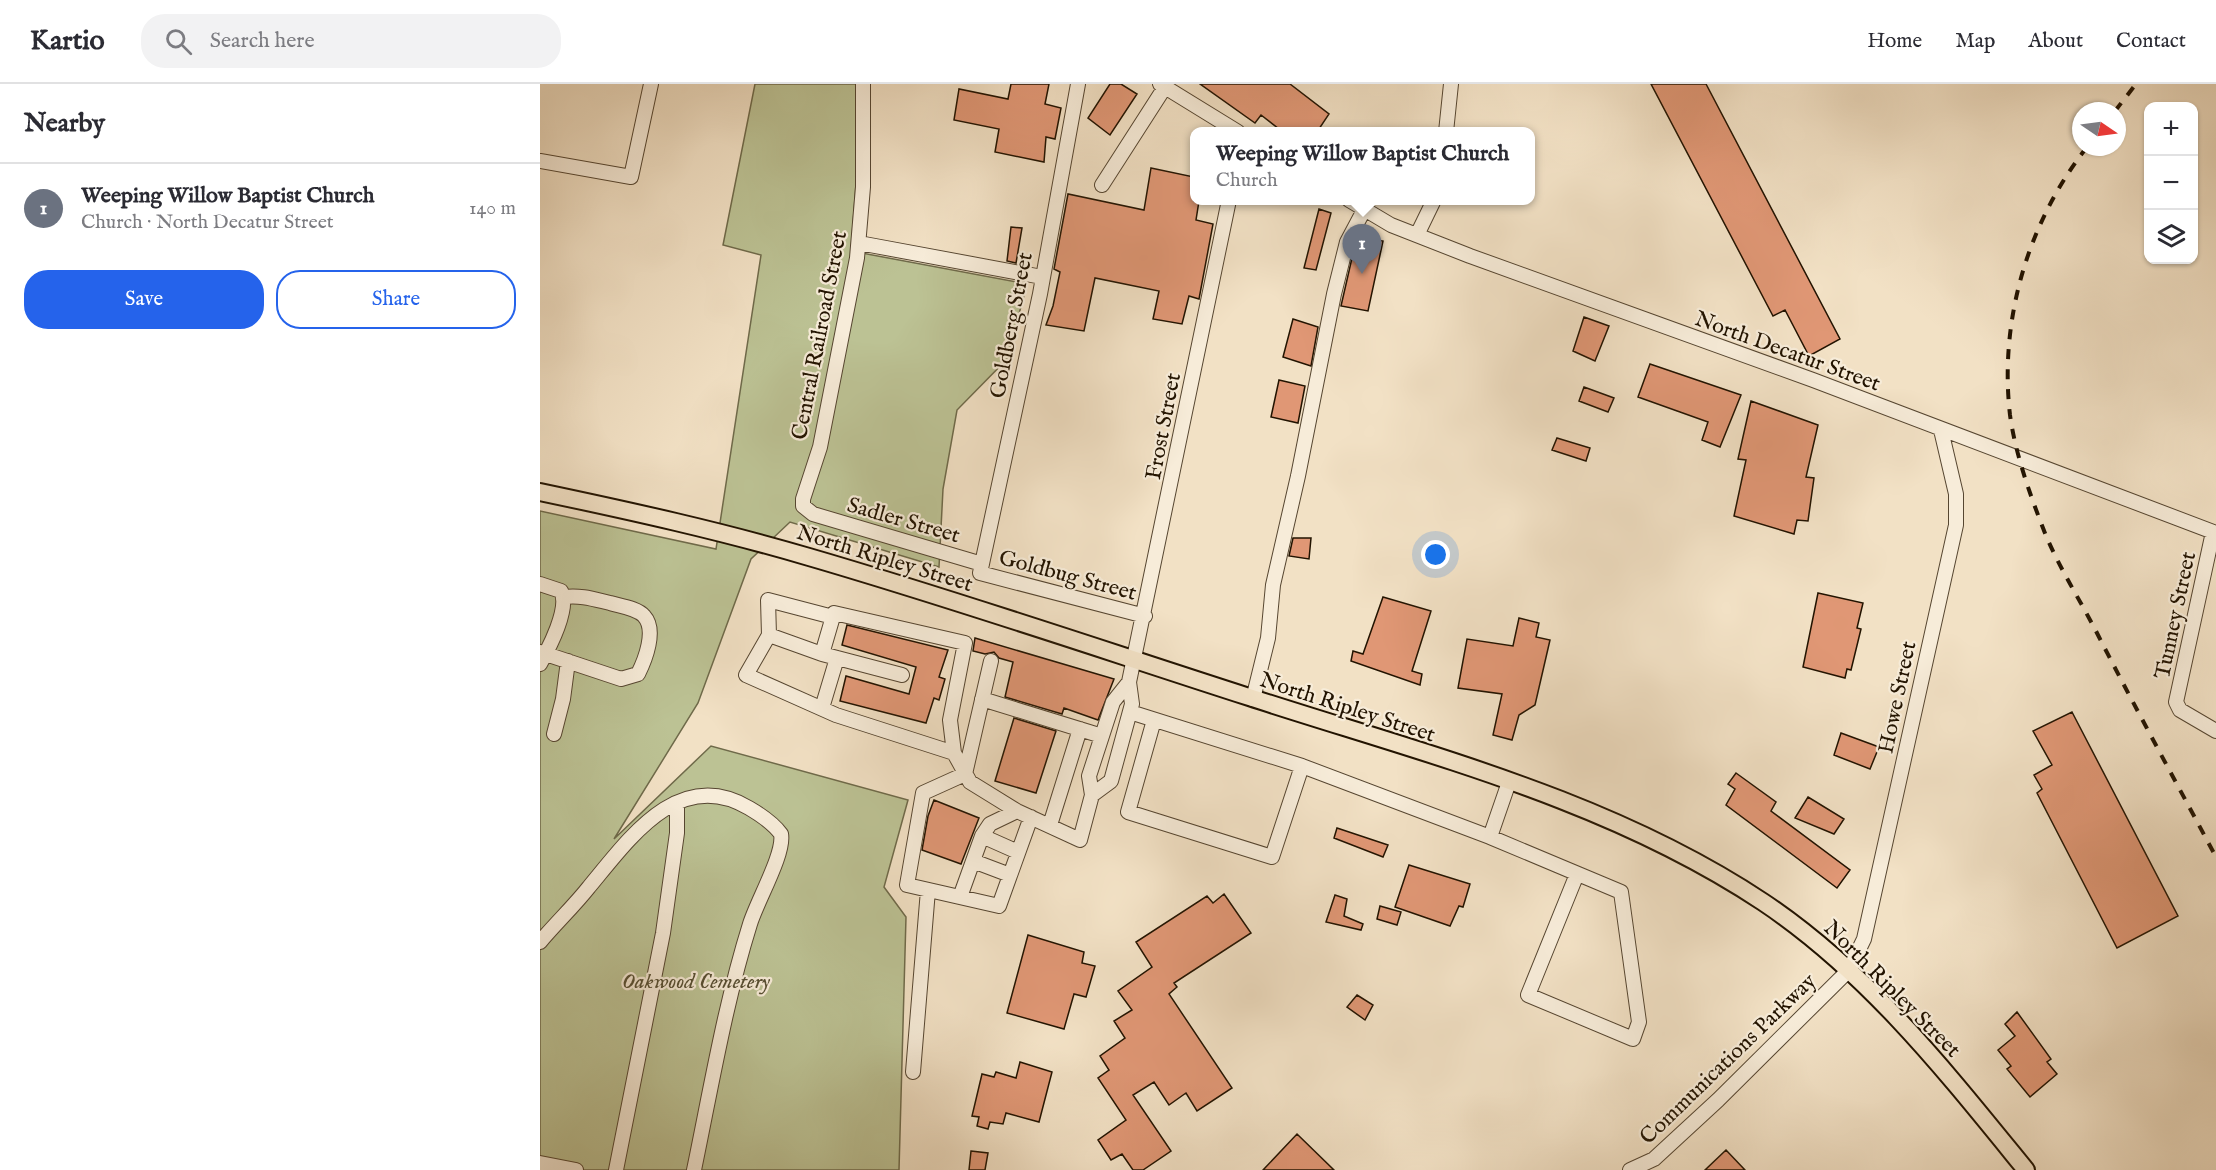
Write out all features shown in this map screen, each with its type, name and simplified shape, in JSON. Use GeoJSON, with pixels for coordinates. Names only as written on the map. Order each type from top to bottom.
{"type":"FeatureCollection","features":[{"type":"Feature","properties":{"kind":"main road","name":"North Ripley Street"},"geometry":{"type":"LineString","coordinates":[[540,492],[725,534],[807,556],[1011,618],[1509,782],[1642,834],[1702,865],[1793,923],[1849,970],[1901,1022],[2026,1170]]}},
{"type":"Feature","properties":{"kind":"street"},"geometry":{"type":"LineString","coordinates":[[540,161],[632,177],[650,85],[635,84]]}},
{"type":"Feature","properties":{"kind":"street","name":"Central Railroad Street"},"geometry":{"type":"LineString","coordinates":[[813,514],[803,506],[802,499],[820,447],[852,292],[859,243],[863,187],[863,84]]}},
{"type":"Feature","properties":{"kind":"street","name":"Goldberg Street"},"geometry":{"type":"LineString","coordinates":[[981,568],[1042,277],[1078,84]]}},
{"type":"Feature","properties":{"kind":"street"},"geometry":{"type":"LineString","coordinates":[[1447,127],[1451,84]]}},
{"type":"Feature","properties":{"kind":"street"},"geometry":{"type":"LineString","coordinates":[[1102,185],[1163,86],[1230,127]]}},
{"type":"Feature","properties":{"kind":"street","name":"Frost Street"},"geometry":{"type":"LineString","coordinates":[[1129,682],[1145,616],[1228,205]]}},
{"type":"Feature","properties":{"kind":"street","name":"North Decatur Street"},"geometry":{"type":"LineString","coordinates":[[1356,205],[1416,235],[1813,380],[2215,532]]}},
{"type":"Feature","properties":{"kind":"street"},"geometry":{"type":"LineString","coordinates":[[1416,235],[1432,205]]}},
{"type":"Feature","properties":{"kind":"street"},"geometry":{"type":"LineString","coordinates":[[1253,699],[1268,638],[1273,585],[1298,476],[1334,294],[1347,242],[1364,210]]}},
{"type":"Feature","properties":{"kind":"street"},"geometry":{"type":"LineString","coordinates":[[859,243],[1042,277]]}},
{"type":"Feature","properties":{"kind":"street","name":"Howe Street"},"geometry":{"type":"LineString","coordinates":[[1849,970],[1864,939],[1956,525],[1956,494],[1941,430]]}},
{"type":"Feature","properties":{"kind":"street","name":"Sadler Street"},"geometry":{"type":"LineString","coordinates":[[813,514],[981,568]]}},
{"type":"Feature","properties":{"kind":"street","name":"Tunney Street"},"geometry":{"type":"LineString","coordinates":[[2215,532],[2177,706],[2216,731]]}},
{"type":"Feature","properties":{"kind":"street","name":"Goldbug Street"},"geometry":{"type":"LineString","coordinates":[[981,568],[1145,616]]}},
{"type":"Feature","properties":{"kind":"street"},"geometry":{"type":"LineString","coordinates":[[540,584],[553,587],[564,597],[579,595],[634,610],[645,616],[649,628],[645,660],[638,674],[621,679],[568,661],[542,656],[564,597]]}},
{"type":"Feature","properties":{"kind":"street"},"geometry":{"type":"LineString","coordinates":[[833,617],[768,600],[768,634],[746,675],[822,708],[954,753]]}},
{"type":"Feature","properties":{"kind":"street"},"geometry":{"type":"LineString","coordinates":[[822,654],[834,613],[965,643],[950,720],[954,753],[969,782],[1017,811],[1080,840],[1092,795],[1089,776],[1113,702],[1129,682]]}},
{"type":"Feature","properties":{"kind":"street"},"geometry":{"type":"LineString","coordinates":[[768,634],[822,654],[902,675]]}},
{"type":"Feature","properties":{"kind":"street"},"geometry":{"type":"LineString","coordinates":[[822,708],[837,658]]}},
{"type":"Feature","properties":{"kind":"street"},"geometry":{"type":"LineString","coordinates":[[554,734],[568,661]]}},
{"type":"Feature","properties":{"kind":"street"},"geometry":{"type":"LineString","coordinates":[[965,774],[991,661]]}},
{"type":"Feature","properties":{"kind":"street"},"geometry":{"type":"LineString","coordinates":[[1092,795],[1111,782],[1130,712],[1129,682]]}},
{"type":"Feature","properties":{"kind":"street"},"geometry":{"type":"LineString","coordinates":[[982,699],[1102,736]]}},
{"type":"Feature","properties":{"kind":"street"},"geometry":{"type":"LineString","coordinates":[[1130,712],[1302,766],[1490,837],[1621,892],[1639,1022],[1633,1039],[1528,995],[1577,874]]}},
{"type":"Feature","properties":{"kind":"street"},"geometry":{"type":"LineString","coordinates":[[1154,720],[1128,813],[1272,857],[1302,766]]}},
{"type":"Feature","properties":{"kind":"street"},"geometry":{"type":"LineString","coordinates":[[1050,825],[1080,729]]}},
{"type":"Feature","properties":{"kind":"street"},"geometry":{"type":"LineString","coordinates":[[965,774],[923,793],[907,885],[999,906],[1031,817]]}},
{"type":"Feature","properties":{"kind":"street"},"geometry":{"type":"LineString","coordinates":[[1490,837],[1509,782]]}},
{"type":"Feature","properties":{"kind":"street"},"geometry":{"type":"LineString","coordinates":[[540,942],[633,834],[652,816],[677,804],[713,795],[739,802],[777,828],[783,841],[743,946],[694,1170]]}},
{"type":"Feature","properties":{"kind":"street"},"geometry":{"type":"LineString","coordinates":[[616,1170],[663,933],[676,833],[677,804]]}},
{"type":"Feature","properties":{"kind":"street"},"geometry":{"type":"LineString","coordinates":[[960,897],[982,836],[990,824],[1017,811]]}},
{"type":"Feature","properties":{"kind":"street"},"geometry":{"type":"LineString","coordinates":[[982,836],[1018,852]]}},
{"type":"Feature","properties":{"kind":"street"},"geometry":{"type":"LineString","coordinates":[[973,861],[1010,875]]}},
{"type":"Feature","properties":{"kind":"street"},"geometry":{"type":"LineString","coordinates":[[913,1072],[928,890]]}},
{"type":"Feature","properties":{"kind":"street","name":"Communications Parkway"},"geometry":{"type":"LineString","coordinates":[[1630,1170],[1654,1159],[1849,970]]}},
{"type":"Feature","properties":{"kind":"street"},"geometry":{"type":"LineString","coordinates":[[540,1163],[576,1170]]}},
{"type":"Feature","properties":{"kind":"green space","name":"Oakwood Cemetery"},"geometry":{"type":"Polygon","coordinates":[[[755,84],[859,84],[858,157],[851,251],[1027,284],[1007,359],[957,410],[943,489],[939,567],[790,522],[751,559],[698,703],[614,839],[711,746],[908,800],[884,887],[906,917],[899,1170],[540,1170],[540,511],[716,549],[761,255],[723,245],[755,84]]]}},
{"type":"Feature","properties":{"kind":"building"},"geometry":{"type":"Polygon","coordinates":[[[1011,84],[1049,84],[1045,104],[1061,108],[1055,139],[1046,137],[1044,162],[995,152],[999,129],[954,120],[959,89],[1008,99],[1011,84]]]}},
{"type":"Feature","properties":{"kind":"building"},"geometry":{"type":"Polygon","coordinates":[[[1110,84],[1121,84],[1137,94],[1110,135],[1088,118],[1110,84]]]}},
{"type":"Feature","properties":{"kind":"building"},"geometry":{"type":"Polygon","coordinates":[[[1200,84],[1290,84],[1329,114],[1320,127],[1277,127],[1261,115],[1255,123],[1200,84]]]}},
{"type":"Feature","properties":{"kind":"building"},"geometry":{"type":"Polygon","coordinates":[[[1651,84],[1706,84],[1840,339],[1809,356],[1785,310],[1773,316],[1651,84]]]}},
{"type":"Feature","properties":{"kind":"building"},"geometry":{"type":"Polygon","coordinates":[[[1151,168],[1190,176],[1190,205],[1198,205],[1196,220],[1213,224],[1199,299],[1189,296],[1182,324],[1153,319],[1159,291],[1095,278],[1084,331],[1046,325],[1053,306],[1060,272],[1054,269],[1068,194],[1144,210],[1151,168]]]}},
{"type":"Feature","properties":{"kind":"building"},"geometry":{"type":"Polygon","coordinates":[[[1319,209],[1331,213],[1316,270],[1304,268],[1319,209]]]}},
{"type":"Feature","properties":{"kind":"building"},"geometry":{"type":"Polygon","coordinates":[[[1011,227],[1022,228],[1016,263],[1007,261],[1011,227]]]}},
{"type":"Feature","properties":{"kind":"building"},"geometry":{"type":"Polygon","coordinates":[[[1360,237],[1383,241],[1368,311],[1341,306],[1355,245],[1360,237]]]}},
{"type":"Feature","properties":{"kind":"building"},"geometry":{"type":"Polygon","coordinates":[[[1584,317],[1609,326],[1595,361],[1573,351],[1584,317]]]}},
{"type":"Feature","properties":{"kind":"building"},"geometry":{"type":"Polygon","coordinates":[[[1293,319],[1318,327],[1311,366],[1283,357],[1293,319]]]}},
{"type":"Feature","properties":{"kind":"building"},"geometry":{"type":"Polygon","coordinates":[[[1650,364],[1741,395],[1720,447],[1702,440],[1708,422],[1638,397],[1650,364]]]}},
{"type":"Feature","properties":{"kind":"building"},"geometry":{"type":"Polygon","coordinates":[[[1279,380],[1305,386],[1298,423],[1271,417],[1279,380]]]}},
{"type":"Feature","properties":{"kind":"building"},"geometry":{"type":"Polygon","coordinates":[[[1584,387],[1614,398],[1608,412],[1579,401],[1584,387]]]}},
{"type":"Feature","properties":{"kind":"building"},"geometry":{"type":"Polygon","coordinates":[[[1751,401],[1818,425],[1806,477],[1814,478],[1808,521],[1797,520],[1794,534],[1734,516],[1746,460],[1738,459],[1751,401]]]}},
{"type":"Feature","properties":{"kind":"building"},"geometry":{"type":"Polygon","coordinates":[[[1557,438],[1590,448],[1586,461],[1552,450],[1557,438]]]}},
{"type":"Feature","properties":{"kind":"building"},"geometry":{"type":"Polygon","coordinates":[[[1293,538],[1311,538],[1309,559],[1289,556],[1293,538]]]}},
{"type":"Feature","properties":{"kind":"building"},"geometry":{"type":"Polygon","coordinates":[[[1818,593],[1863,603],[1857,628],[1861,629],[1851,670],[1847,669],[1845,678],[1803,667],[1818,593]]]}},
{"type":"Feature","properties":{"kind":"building"},"geometry":{"type":"Polygon","coordinates":[[[1383,597],[1431,611],[1412,671],[1422,674],[1420,685],[1351,661],[1353,651],[1363,654],[1383,597]]]}},
{"type":"Feature","properties":{"kind":"building"},"geometry":{"type":"Polygon","coordinates":[[[1519,618],[1539,623],[1536,637],[1550,640],[1535,705],[1519,715],[1512,740],[1493,735],[1502,694],[1458,688],[1467,639],[1513,646],[1519,618]]]}},
{"type":"Feature","properties":{"kind":"building"},"geometry":{"type":"Polygon","coordinates":[[[847,625],[948,650],[939,677],[945,679],[939,700],[934,698],[926,723],[840,701],[846,676],[909,694],[916,667],[842,645],[847,625]]]}},
{"type":"Feature","properties":{"kind":"building"},"geometry":{"type":"Polygon","coordinates":[[[975,638],[1114,679],[1098,720],[1064,708],[1062,714],[1005,697],[1013,662],[999,658],[994,652],[985,654],[973,651],[975,638]]]}},
{"type":"Feature","properties":{"kind":"building"},"geometry":{"type":"Polygon","coordinates":[[[2072,712],[2178,916],[2117,948],[2037,793],[2042,789],[2034,775],[2052,765],[2033,731],[2072,712]]]}},
{"type":"Feature","properties":{"kind":"building"},"geometry":{"type":"Polygon","coordinates":[[[1014,718],[1056,731],[1036,793],[995,781],[1014,718]]]}},
{"type":"Feature","properties":{"kind":"building"},"geometry":{"type":"Polygon","coordinates":[[[1841,733],[1879,747],[1870,769],[1834,755],[1841,733]]]}},
{"type":"Feature","properties":{"kind":"building"},"geometry":{"type":"Polygon","coordinates":[[[1736,773],[1776,802],[1771,811],[1850,870],[1837,888],[1726,805],[1735,789],[1728,784],[1736,773]]]}},
{"type":"Feature","properties":{"kind":"building"},"geometry":{"type":"Polygon","coordinates":[[[1808,797],[1844,819],[1834,834],[1795,818],[1808,797]]]}},
{"type":"Feature","properties":{"kind":"building"},"geometry":{"type":"Polygon","coordinates":[[[934,800],[979,818],[961,864],[922,850],[928,816],[934,800]]]}},
{"type":"Feature","properties":{"kind":"building"},"geometry":{"type":"Polygon","coordinates":[[[1337,828],[1388,845],[1383,857],[1334,838],[1337,828]]]}},
{"type":"Feature","properties":{"kind":"building"},"geometry":{"type":"Polygon","coordinates":[[[1409,865],[1470,884],[1463,907],[1459,906],[1450,926],[1395,907],[1409,865]]]}},
{"type":"Feature","properties":{"kind":"building"},"geometry":{"type":"Polygon","coordinates":[[[1224,894],[1251,933],[1174,983],[1177,987],[1169,994],[1232,1088],[1197,1111],[1186,1093],[1169,1105],[1154,1082],[1133,1095],[1171,1151],[1143,1170],[1133,1170],[1122,1154],[1111,1160],[1098,1140],[1126,1120],[1098,1078],[1109,1070],[1100,1056],[1125,1038],[1114,1021],[1132,1010],[1118,991],[1152,967],[1136,942],[1207,896],[1213,903],[1224,894]]]}},
{"type":"Feature","properties":{"kind":"building"},"geometry":{"type":"Polygon","coordinates":[[[1335,895],[1347,899],[1344,916],[1363,924],[1361,930],[1326,922],[1335,895]]]}},
{"type":"Feature","properties":{"kind":"building"},"geometry":{"type":"Polygon","coordinates":[[[1380,906],[1401,912],[1397,925],[1377,919],[1380,906]]]}},
{"type":"Feature","properties":{"kind":"building"},"geometry":{"type":"Polygon","coordinates":[[[1028,935],[1084,952],[1082,963],[1095,966],[1086,997],[1074,994],[1064,1029],[1007,1013],[1028,935]]]}},
{"type":"Feature","properties":{"kind":"building"},"geometry":{"type":"Polygon","coordinates":[[[1357,995],[1373,1005],[1365,1020],[1347,1007],[1357,995]]]}},
{"type":"Feature","properties":{"kind":"building"},"geometry":{"type":"Polygon","coordinates":[[[2017,1012],[2051,1059],[2047,1062],[2057,1074],[2030,1097],[2007,1069],[2011,1066],[1998,1050],[2015,1036],[2005,1024],[2017,1012]]]}},
{"type":"Feature","properties":{"kind":"building"},"geometry":{"type":"Polygon","coordinates":[[[1020,1062],[1052,1072],[1039,1122],[1006,1113],[1003,1124],[990,1122],[988,1129],[977,1126],[979,1117],[972,1116],[982,1074],[994,1077],[996,1072],[1016,1078],[1020,1062]]]}},
{"type":"Feature","properties":{"kind":"building"},"geometry":{"type":"Polygon","coordinates":[[[1297,1134],[1334,1170],[1263,1170],[1297,1134]]]}},
{"type":"Feature","properties":{"kind":"building"},"geometry":{"type":"Polygon","coordinates":[[[1726,1150],[1745,1170],[1705,1170],[1726,1150]]]}},
{"type":"Feature","properties":{"kind":"building"},"geometry":{"type":"Polygon","coordinates":[[[971,1151],[988,1153],[985,1170],[969,1170],[971,1151]]]}},
{"type":"Feature","properties":{"kind":"railway"},"geometry":{"type":"LineString","coordinates":[[2122,102],[2136,84]]}},
{"type":"Feature","properties":{"kind":"railway"},"geometry":{"type":"LineString","coordinates":[[2080,156],[2066,176],[2049,207],[2022,274],[2009,344],[2008,379],[2012,429],[2028,486],[2055,556],[2216,857]]}},
{"type":"Feature","properties":{"kind":"place","name":"Weeping Willow Baptist Church"},"geometry":{"type":"Point","coordinates":[1362,274]}}]}
